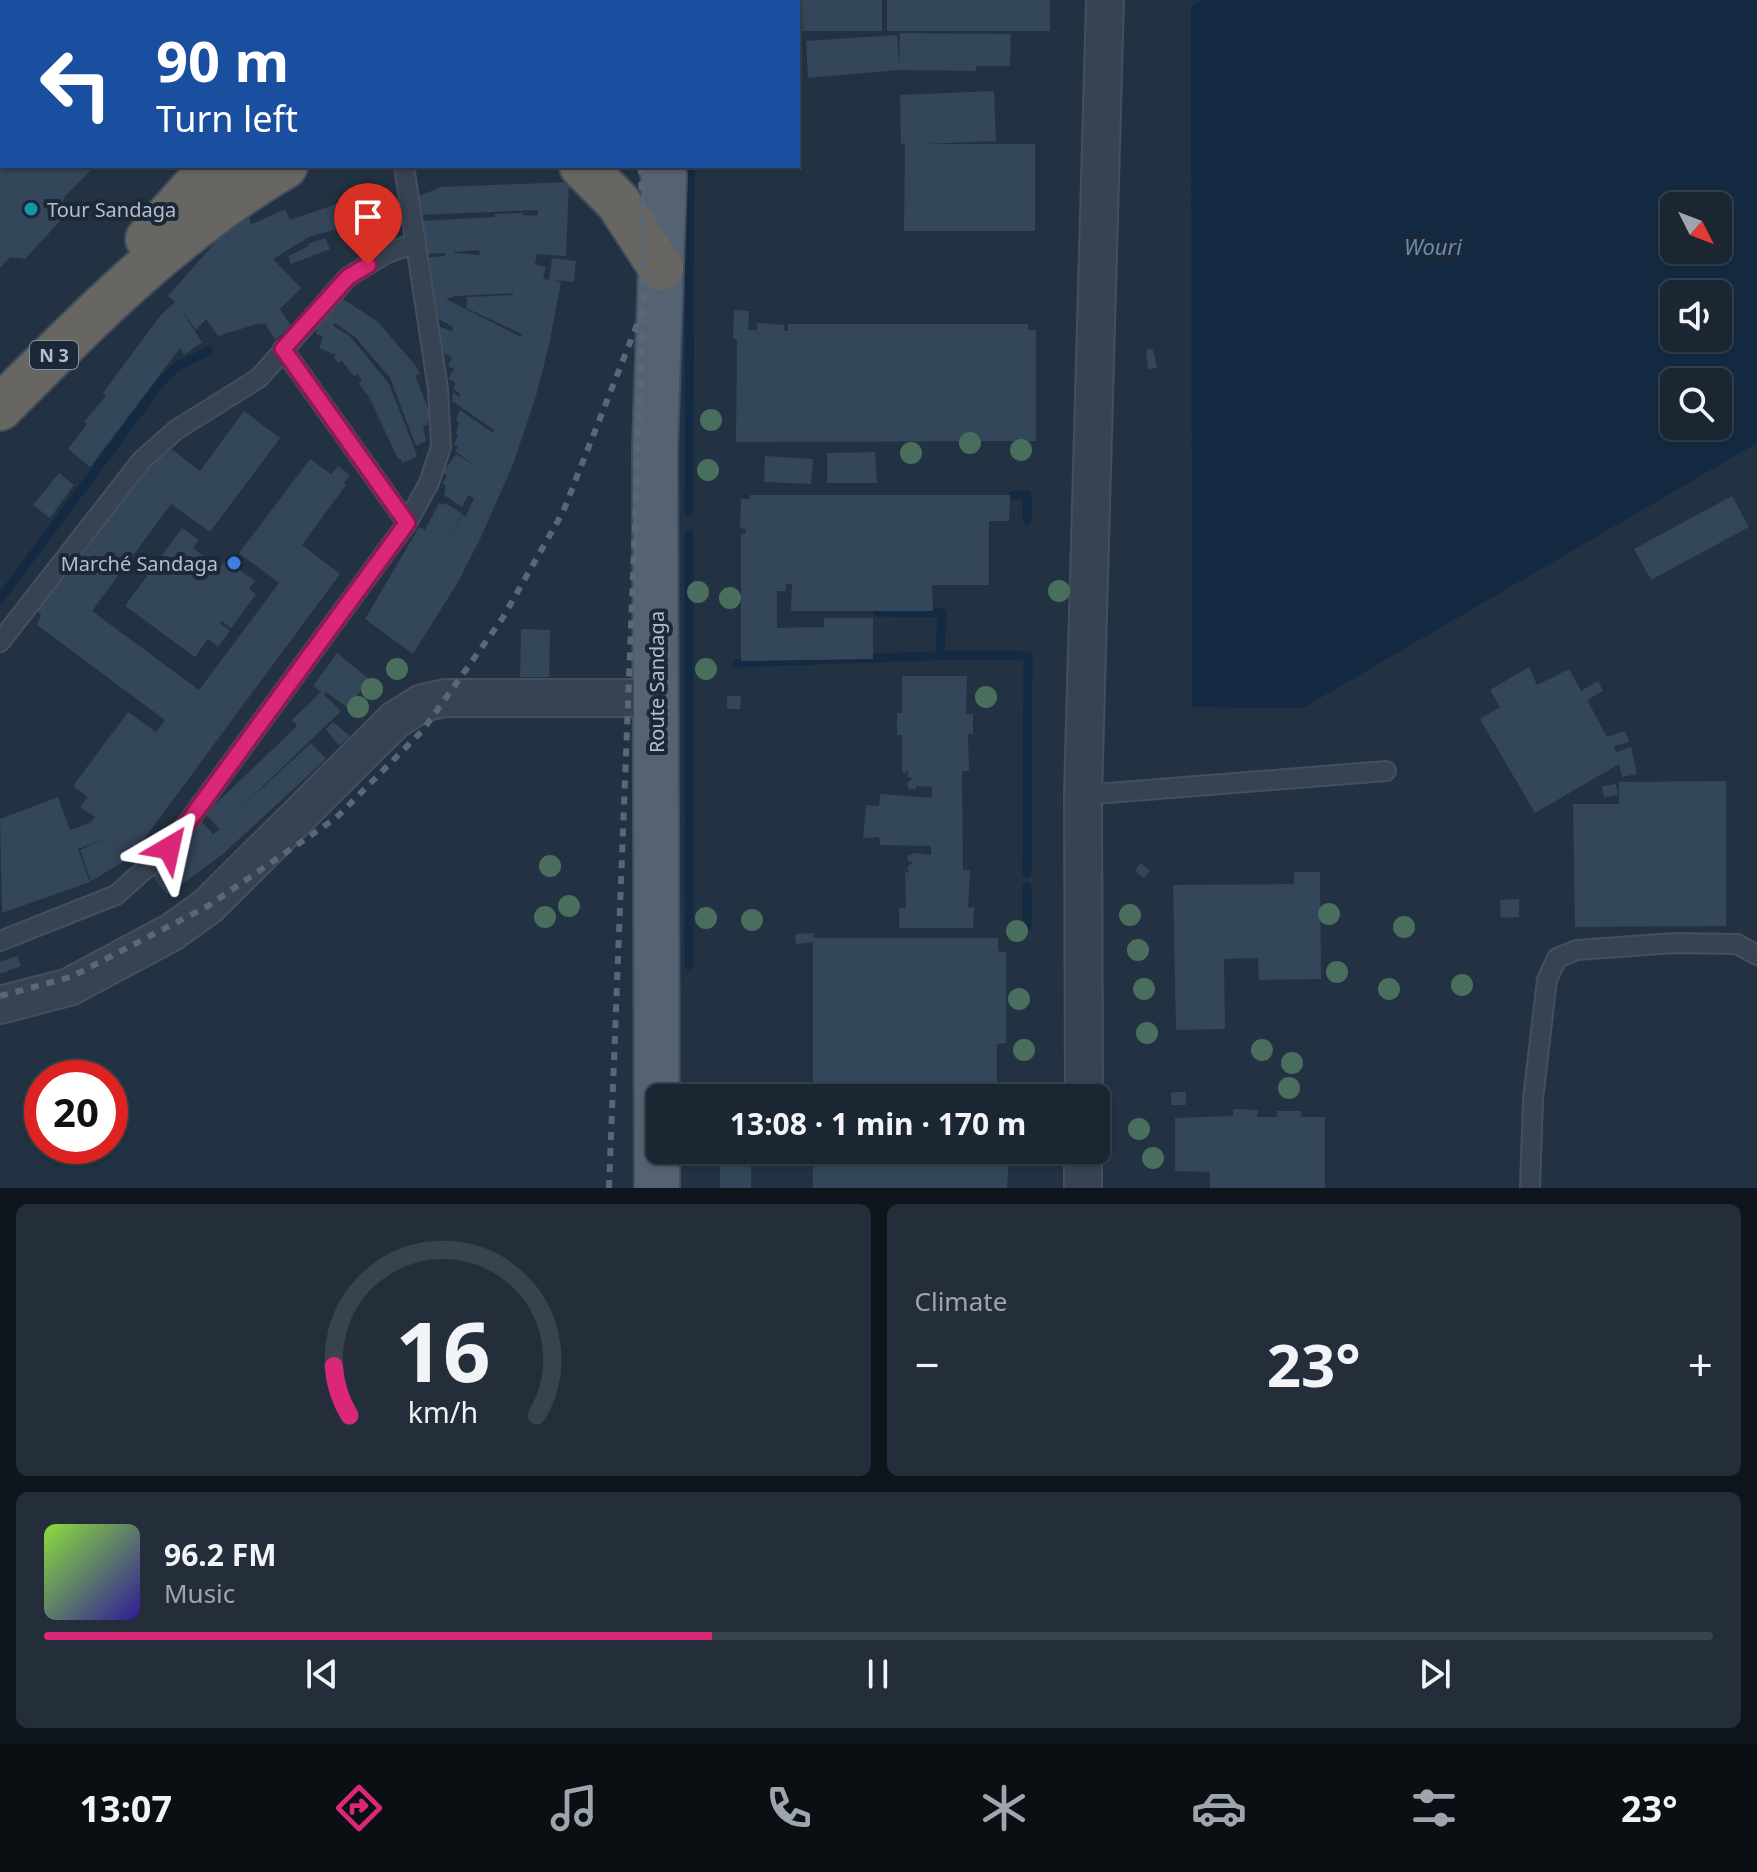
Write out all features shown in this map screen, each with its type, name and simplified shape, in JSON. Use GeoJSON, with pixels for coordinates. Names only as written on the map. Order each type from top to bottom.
{"type":"FeatureCollection","features":[{"type":"Feature","properties":{"kind":"highway","name":"N 3"},"geometry":{"type":"LineString","coordinates":[[0,408],[109,302],[188,232],[242,192],[283,168]]}},
{"type":"Feature","properties":{"kind":"highway"},"geometry":{"type":"LineString","coordinates":[[584,168],[618,202],[661,268]]}},
{"type":"Feature","properties":{"kind":"highway","name":"N 3"},"geometry":{"type":"LineString","coordinates":[[109,302],[146,241],[209,172]]}},
{"type":"Feature","properties":{"kind":"main road","name":"Route Sandaga"},"geometry":{"type":"LineString","coordinates":[[657,1188],[655,447],[662,168]]}},
{"type":"Feature","properties":{"kind":"street"},"geometry":{"type":"LineString","coordinates":[[1084,1084],[1083,795],[1105,0]]}},
{"type":"Feature","properties":{"kind":"street"},"geometry":{"type":"LineString","coordinates":[[0,1005],[69,987],[184,924],[208,906],[395,720],[422,703],[457,698],[657,698]]}},
{"type":"Feature","properties":{"kind":"street"},"geometry":{"type":"LineString","coordinates":[[1083,1164],[1083,1188]]}},
{"type":"Feature","properties":{"kind":"lane"},"geometry":{"type":"LineString","coordinates":[[0,941],[116,895],[169,848],[407,523],[429,483],[441,447],[438,389],[404,168]]}},
{"type":"Feature","properties":{"kind":"lane"},"geometry":{"type":"LineString","coordinates":[[0,642],[142,460],[176,430],[259,378],[348,277],[387,253],[416,243]]}},
{"type":"Feature","properties":{"kind":"lane"},"geometry":{"type":"LineString","coordinates":[[283,349],[407,523]]}},
{"type":"Feature","properties":{"kind":"lane"},"geometry":{"type":"LineString","coordinates":[[1083,795],[1386,771]]}},
{"type":"Feature","properties":{"kind":"lane"},"geometry":{"type":"LineString","coordinates":[[1530,1188],[1533,1099],[1547,980],[1557,958],[1577,950],[1674,943],[1737,944],[1757,955]]}},
{"type":"Feature","properties":{"kind":"water","name":"Wouri"},"geometry":{"type":"Polygon","coordinates":[[[1202,0],[1757,0],[1757,443],[1303,708],[1192,707],[1191,6],[1202,0]]]}},
{"type":"Feature","properties":{"kind":"building"},"geometry":{"type":"Polygon","coordinates":[[[800,0],[882,0],[882,31],[800,31],[800,0]]]}},
{"type":"Feature","properties":{"kind":"building"},"geometry":{"type":"Polygon","coordinates":[[[887,0],[1050,0],[1050,31],[887,31],[887,0]]]}},
{"type":"Feature","properties":{"kind":"building"},"geometry":{"type":"Polygon","coordinates":[[[900,33],[1011,34],[1010,66],[976,66],[976,71],[899,70],[808,78],[806,41],[897,35],[899,63],[900,33]]]}},
{"type":"Feature","properties":{"kind":"building"},"geometry":{"type":"Polygon","coordinates":[[[994,91],[996,141],[925,144],[1035,144],[1035,231],[904,231],[905,143],[901,144],[900,95],[994,91]]]}},
{"type":"Feature","properties":{"kind":"building","name":"Tour Sandaga"},"geometry":{"type":"Polygon","coordinates":[[[0,168],[93,168],[64,197],[61,220],[25,259],[10,257],[0,268],[0,168]]]}},
{"type":"Feature","properties":{"kind":"building"},"geometry":{"type":"Polygon","coordinates":[[[569,182],[566,256],[537,254],[535,264],[546,267],[543,279],[549,280],[552,258],[576,261],[574,282],[553,280],[561,282],[549,345],[512,467],[458,582],[413,654],[365,619],[419,527],[425,530],[439,503],[445,503],[463,514],[443,548],[463,515],[466,516],[474,498],[468,495],[462,507],[444,495],[446,486],[442,483],[447,477],[443,472],[456,454],[472,464],[455,451],[458,447],[454,445],[459,422],[456,420],[460,410],[493,433],[494,430],[452,401],[453,392],[459,397],[460,394],[454,389],[455,382],[448,379],[454,369],[448,366],[452,358],[441,351],[438,326],[452,331],[453,327],[437,318],[436,301],[433,301],[421,258],[445,256],[445,253],[422,254],[420,221],[495,217],[495,214],[537,216],[538,210],[417,215],[417,197],[441,187],[569,182]],[[479,250],[454,252],[454,253],[480,255],[479,250]],[[513,293],[456,296],[446,299],[521,337],[522,334],[466,308],[467,297],[513,293]]]}},
{"type":"Feature","properties":{"kind":"building"},"geometry":{"type":"Polygon","coordinates":[[[365,194],[373,197],[386,194],[390,213],[309,237],[273,259],[301,288],[280,309],[291,326],[275,340],[265,323],[218,336],[206,319],[196,330],[178,305],[202,342],[184,355],[180,348],[90,467],[68,449],[87,424],[84,422],[106,396],[103,393],[160,316],[175,302],[168,296],[227,229],[250,218],[250,225],[285,209],[290,220],[365,194]]]}},
{"type":"Feature","properties":{"kind":"building"},"geometry":{"type":"Polygon","coordinates":[[[325,238],[330,249],[291,264],[288,256],[325,238]]]}},
{"type":"Feature","properties":{"kind":"building"},"geometry":{"type":"Polygon","coordinates":[[[340,297],[377,321],[420,374],[415,376],[430,413],[427,425],[423,426],[426,441],[416,446],[390,378],[355,337],[335,323],[333,326],[350,336],[389,384],[417,455],[415,458],[402,463],[398,459],[369,397],[359,384],[362,381],[342,361],[339,363],[333,357],[336,355],[319,348],[323,336],[316,334],[319,315],[340,297]]]}},
{"type":"Feature","properties":{"kind":"building"},"geometry":{"type":"Polygon","coordinates":[[[734,310],[749,311],[748,330],[757,330],[757,323],[784,325],[784,331],[788,331],[788,324],[1028,324],[1028,330],[1036,330],[1036,441],[736,442],[737,339],[733,339],[734,310]]]}},
{"type":"Feature","properties":{"kind":"building"},"geometry":{"type":"Polygon","coordinates":[[[1153,349],[1157,368],[1148,369],[1146,350],[1153,349]]]}},
{"type":"Feature","properties":{"kind":"building"},"geometry":{"type":"Polygon","coordinates":[[[244,411],[280,438],[210,532],[171,504],[92,611],[199,690],[279,583],[239,553],[310,459],[331,474],[338,466],[350,475],[302,545],[340,574],[130,858],[91,881],[80,850],[104,839],[78,849],[90,882],[2,913],[0,819],[58,797],[70,830],[90,823],[95,817],[80,807],[88,797],[73,786],[128,712],[156,732],[165,720],[37,625],[41,614],[37,611],[162,442],[200,471],[244,411]]]}},
{"type":"Feature","properties":{"kind":"building"},"geometry":{"type":"Polygon","coordinates":[[[875,452],[877,483],[827,483],[827,453],[875,452]]]}},
{"type":"Feature","properties":{"kind":"building"},"geometry":{"type":"Polygon","coordinates":[[[765,456],[813,459],[811,484],[764,482],[765,456]]]}},
{"type":"Feature","properties":{"kind":"building"},"geometry":{"type":"Polygon","coordinates":[[[59,473],[74,485],[50,518],[33,505],[59,473]]]}},
{"type":"Feature","properties":{"kind":"building"},"geometry":{"type":"Polygon","coordinates":[[[750,495],[1010,495],[1009,521],[989,521],[989,585],[932,585],[933,611],[791,611],[792,584],[786,584],[786,591],[777,591],[777,628],[824,627],[824,618],[873,618],[873,659],[741,661],[741,534],[745,534],[746,529],[740,528],[741,499],[750,499],[750,495]]]}},
{"type":"Feature","properties":{"kind":"building"},"geometry":{"type":"Polygon","coordinates":[[[1732,496],[1749,527],[1651,580],[1634,549],[1732,496]]]}},
{"type":"Feature","properties":{"kind":"building"},"geometry":{"type":"Polygon","coordinates":[[[182,528],[199,540],[193,548],[219,568],[226,560],[255,581],[249,589],[256,594],[231,628],[222,621],[220,623],[230,631],[218,647],[208,639],[195,657],[125,606],[182,528]]]}},
{"type":"Feature","properties":{"kind":"building"},"geometry":{"type":"Polygon","coordinates":[[[521,629],[550,630],[549,677],[520,677],[521,629]]]}},
{"type":"Feature","properties":{"kind":"building"},"geometry":{"type":"Polygon","coordinates":[[[337,653],[369,679],[348,708],[326,692],[324,695],[341,711],[236,812],[311,743],[326,759],[223,854],[167,895],[150,873],[180,846],[201,821],[213,834],[220,829],[205,814],[297,726],[292,720],[321,692],[313,686],[337,653]]]}},
{"type":"Feature","properties":{"kind":"building"},"geometry":{"type":"Polygon","coordinates":[[[1529,667],[1537,685],[1569,669],[1581,691],[1598,681],[1603,691],[1587,700],[1607,737],[1625,731],[1629,742],[1614,746],[1616,752],[1631,747],[1637,774],[1622,777],[1619,764],[1535,813],[1480,719],[1500,707],[1490,690],[1529,667]]]}},
{"type":"Feature","properties":{"kind":"building"},"geometry":{"type":"Polygon","coordinates":[[[902,676],[967,676],[966,714],[973,714],[973,734],[968,734],[969,771],[962,771],[963,870],[970,870],[968,908],[974,907],[973,928],[899,928],[899,908],[906,908],[905,873],[909,872],[907,867],[914,862],[909,862],[907,856],[916,853],[931,855],[931,846],[880,845],[879,837],[863,838],[866,805],[879,806],[880,794],[932,798],[932,787],[909,789],[907,783],[912,779],[907,776],[909,770],[905,773],[902,771],[902,735],[897,735],[897,713],[902,713],[902,676]]]}},
{"type":"Feature","properties":{"kind":"building"},"geometry":{"type":"Polygon","coordinates":[[[727,696],[741,696],[740,709],[727,709],[727,696]]]}},
{"type":"Feature","properties":{"kind":"building"},"geometry":{"type":"Polygon","coordinates":[[[333,722],[350,736],[339,746],[326,729],[333,722]]]}},
{"type":"Feature","properties":{"kind":"building"},"geometry":{"type":"Polygon","coordinates":[[[1726,781],[1726,926],[1575,927],[1573,804],[1619,804],[1619,782],[1726,781]]]}},
{"type":"Feature","properties":{"kind":"building"},"geometry":{"type":"Polygon","coordinates":[[[1616,784],[1618,795],[1604,797],[1602,786],[1616,784]]]}},
{"type":"Feature","properties":{"kind":"building"},"geometry":{"type":"Polygon","coordinates":[[[1141,863],[1150,871],[1144,878],[1135,871],[1141,863]]]}},
{"type":"Feature","properties":{"kind":"building"},"geometry":{"type":"Polygon","coordinates":[[[1294,872],[1320,872],[1321,979],[1259,980],[1258,958],[1224,959],[1225,1029],[1176,1030],[1173,885],[1294,884],[1294,872]]]}},
{"type":"Feature","properties":{"kind":"building"},"geometry":{"type":"Polygon","coordinates":[[[1519,899],[1519,917],[1501,918],[1500,900],[1519,899]]]}},
{"type":"Feature","properties":{"kind":"building"},"geometry":{"type":"Polygon","coordinates":[[[814,933],[814,938],[998,938],[998,951],[1006,952],[1006,1043],[997,1044],[997,1084],[813,1084],[813,942],[796,944],[795,934],[814,933]]]}},
{"type":"Feature","properties":{"kind":"building"},"geometry":{"type":"Polygon","coordinates":[[[17,956],[21,966],[0,974],[0,962],[17,956]]]}},
{"type":"Feature","properties":{"kind":"building"},"geometry":{"type":"Polygon","coordinates":[[[1186,1092],[1186,1105],[1171,1105],[1171,1093],[1186,1092]]]}},
{"type":"Feature","properties":{"kind":"building"},"geometry":{"type":"Polygon","coordinates":[[[1233,1109],[1258,1110],[1257,1117],[1277,1117],[1277,1111],[1301,1111],[1301,1117],[1325,1117],[1325,1188],[1210,1188],[1210,1172],[1175,1171],[1175,1118],[1233,1116],[1233,1109]]]}},
{"type":"Feature","properties":{"kind":"building"},"geometry":{"type":"Polygon","coordinates":[[[720,1164],[751,1164],[751,1188],[720,1188],[720,1164]]]}},
{"type":"Feature","properties":{"kind":"building"},"geometry":{"type":"Polygon","coordinates":[[[813,1164],[1008,1164],[1007,1188],[813,1188],[813,1164]]]}},
{"type":"Feature","properties":{"kind":"waterway"},"geometry":{"type":"LineString","coordinates":[[689,512],[690,168]]}},
{"type":"Feature","properties":{"kind":"waterway"},"geometry":{"type":"LineString","coordinates":[[0,599],[162,381],[178,366],[209,351]]}},
{"type":"Feature","properties":{"kind":"waterway"},"geometry":{"type":"LineString","coordinates":[[1013,495],[1027,495],[1027,520]]}},
{"type":"Feature","properties":{"kind":"waterway"},"geometry":{"type":"LineString","coordinates":[[689,535],[689,965]]}},
{"type":"Feature","properties":{"kind":"waterway"},"geometry":{"type":"LineString","coordinates":[[877,612],[942,613],[940,656]]}},
{"type":"Feature","properties":{"kind":"waterway"},"geometry":{"type":"LineString","coordinates":[[737,663],[958,655],[1028,656],[1027,873]]}},
{"type":"Feature","properties":{"kind":"waterway"},"geometry":{"type":"LineString","coordinates":[[1027,887],[1027,927]]}},
{"type":"Feature","properties":{"kind":"railway"},"geometry":{"type":"LineString","coordinates":[[0,996],[71,977],[208,906],[336,818],[423,730],[502,619],[563,512],[644,307],[641,168]]}},
{"type":"Feature","properties":{"kind":"railway"},"geometry":{"type":"LineString","coordinates":[[609,1188],[643,321]]}},
{"type":"Feature","properties":{"kind":"place","name":"Tour Sandaga"},"geometry":{"type":"Point","coordinates":[31,209]}},
{"type":"Feature","properties":{"kind":"place","name":"Marché Sandaga"},"geometry":{"type":"Point","coordinates":[234,563]}},
{"type":"Feature","properties":{"kind":"route"},"geometry":{"type":"LineString","coordinates":[[169,848],[407,523],[283,349],[348,277],[368,265]]}}]}
